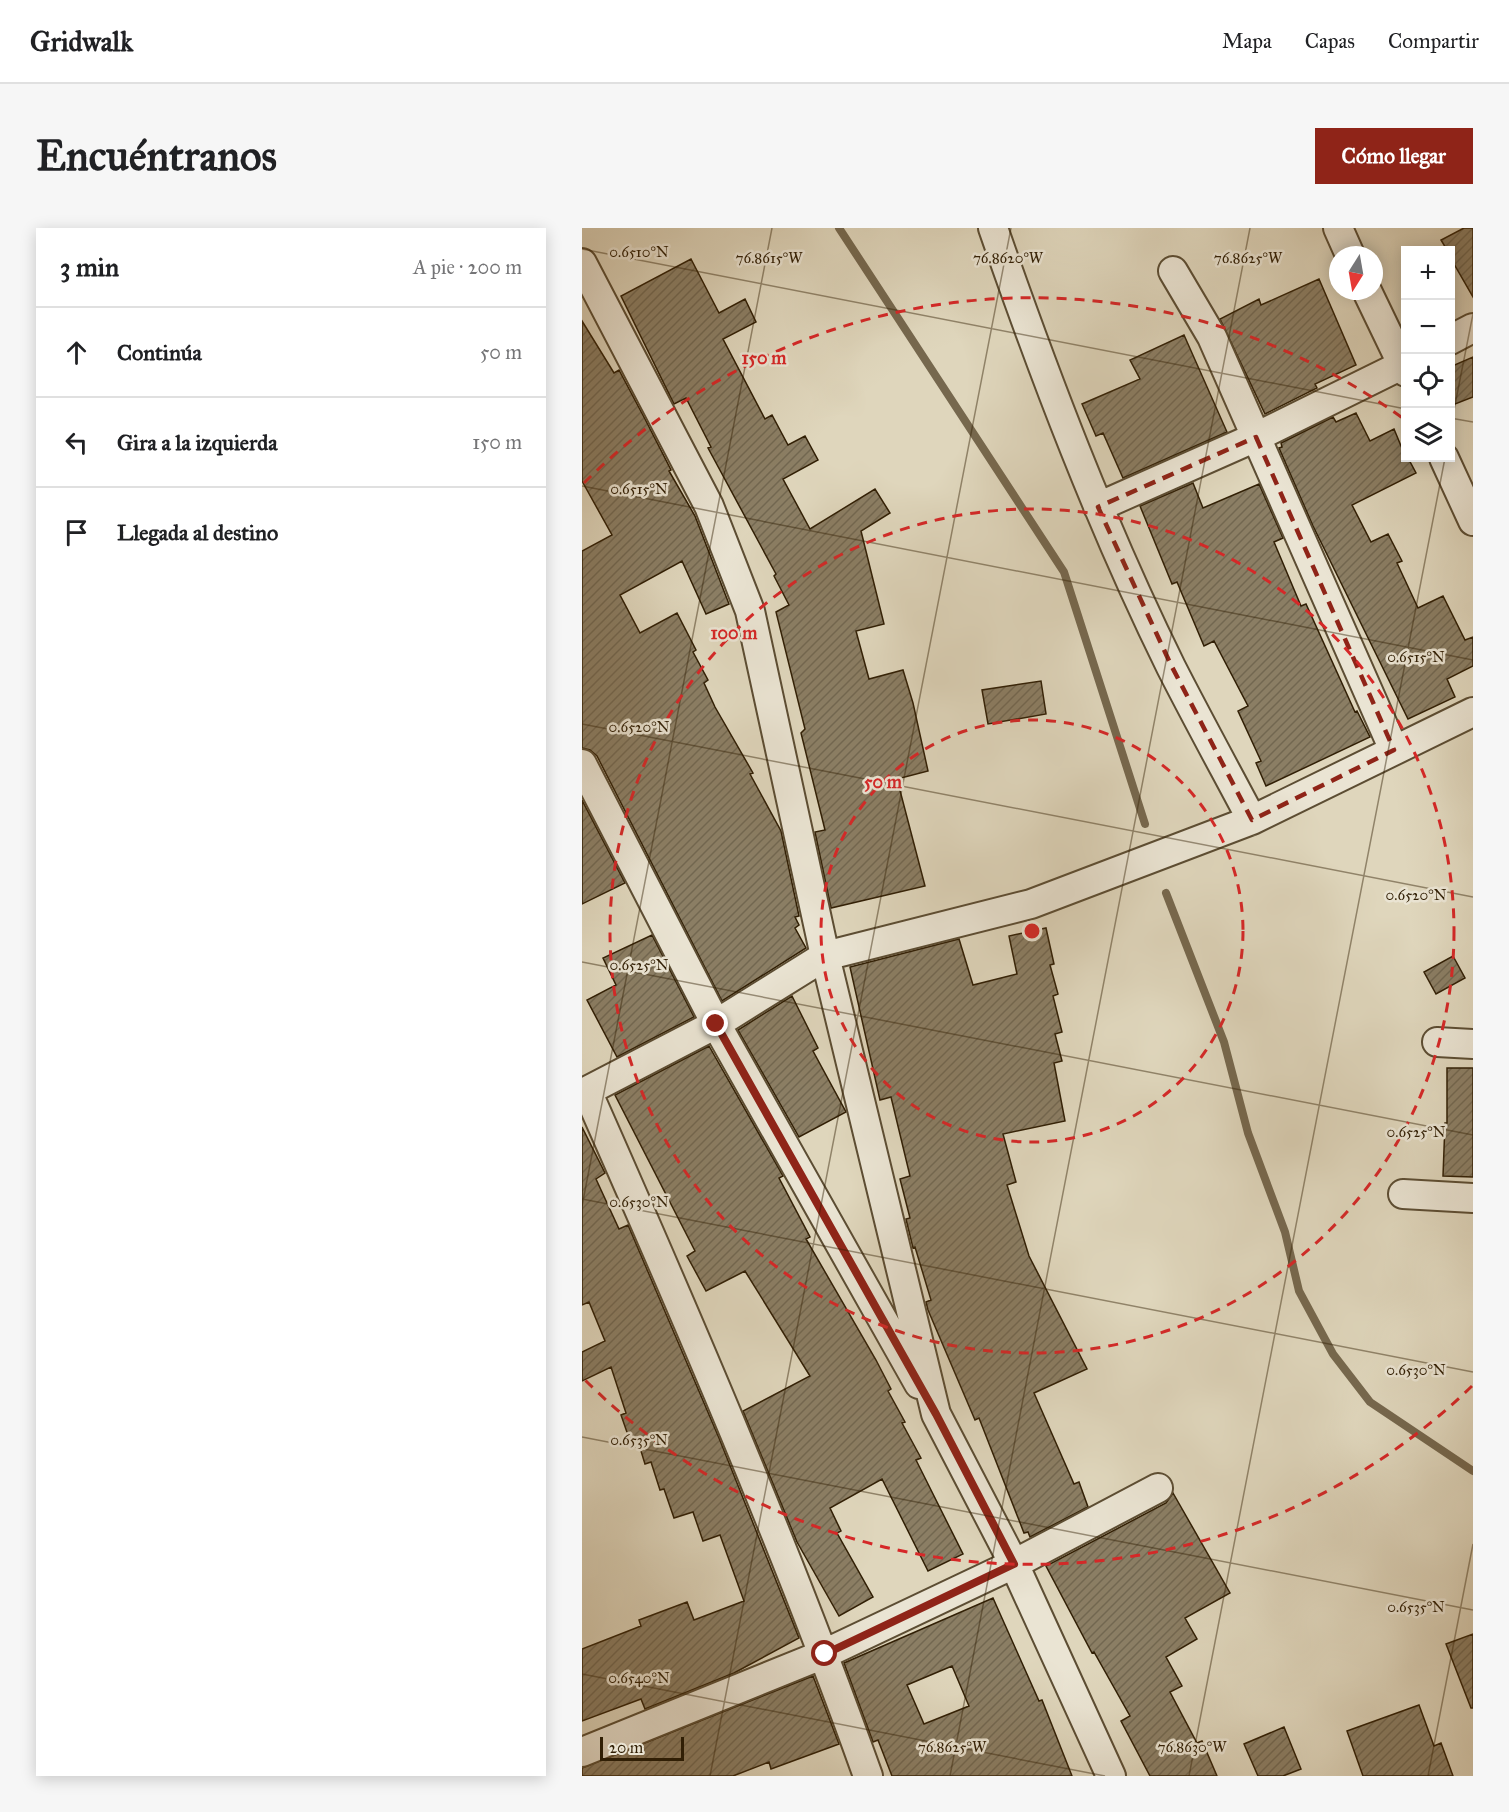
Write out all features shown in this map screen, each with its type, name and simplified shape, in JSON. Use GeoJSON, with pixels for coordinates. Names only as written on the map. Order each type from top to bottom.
{"type":"FeatureCollection","features":[{"type":"Feature","properties":{"kind":"street"},"geometry":{"type":"LineString","coordinates":[[993,228],[1035,349],[1098,507],[1171,665],[1252,820]]}},
{"type":"Feature","properties":{"kind":"street"},"geometry":{"type":"LineString","coordinates":[[1338,228],[1346,246]]}},
{"type":"Feature","properties":{"kind":"street"},"geometry":{"type":"LineString","coordinates":[[582,263],[709,506],[750,611],[825,956],[936,1414]]}},
{"type":"Feature","properties":{"kind":"street"},"geometry":{"type":"LineString","coordinates":[[1173,271],[1212,337],[1394,750]]}},
{"type":"Feature","properties":{"kind":"street"},"geometry":{"type":"LineString","coordinates":[[1371,300],[1401,360]]}},
{"type":"Feature","properties":{"kind":"street"},"geometry":{"type":"LineString","coordinates":[[1455,337],[1473,328]]}},
{"type":"Feature","properties":{"kind":"street"},"geometry":{"type":"LineString","coordinates":[[1098,507],[1256,437],[1401,367]]}},
{"type":"Feature","properties":{"kind":"street"},"geometry":{"type":"LineString","coordinates":[[1446,462],[1473,521]]}},
{"type":"Feature","properties":{"kind":"street"},"geometry":{"type":"LineString","coordinates":[[868,1776],[825,1654],[721,1399],[587,1091],[716,1024],[825,956],[1031,904],[1252,820],[1473,712]]}},
{"type":"Feature","properties":{"kind":"street"},"geometry":{"type":"LineString","coordinates":[[582,764],[716,1024],[936,1414],[1014,1564],[1111,1776]]}},
{"type":"Feature","properties":{"kind":"street"},"geometry":{"type":"LineString","coordinates":[[1437,1042],[1473,1044]]}},
{"type":"Feature","properties":{"kind":"street"},"geometry":{"type":"LineString","coordinates":[[1403,1194],[1473,1198]]}},
{"type":"Feature","properties":{"kind":"street"},"geometry":{"type":"LineString","coordinates":[[582,1752],[825,1654],[1014,1564],[1158,1488]]}},
{"type":"Feature","properties":{"kind":"highlighted area"},"geometry":{"type":"Polygon","coordinates":[[[1256,437],[1394,750],[1252,820],[1171,665],[1098,507],[1256,437]]]}},
{"type":"Feature","properties":{"kind":"building"},"geometry":{"type":"Polygon","coordinates":[[[1464,228],[1473,228],[1473,297],[1455,266],[1455,246],[1445,246],[1441,240],[1464,228]]]}},
{"type":"Feature","properties":{"kind":"building"},"geometry":{"type":"Polygon","coordinates":[[[691,259],[719,313],[745,299],[756,322],[723,339],[765,419],[772,415],[788,445],[805,436],[818,460],[783,479],[810,529],[875,489],[890,513],[861,531],[884,624],[856,631],[869,679],[903,670],[913,703],[928,771],[897,779],[925,886],[831,908],[815,832],[825,830],[801,733],[805,729],[776,612],[789,605],[774,576],[776,574],[708,448],[711,447],[686,398],[674,404],[621,296],[691,259]]]}},
{"type":"Feature","properties":{"kind":"building"},"geometry":{"type":"Polygon","coordinates":[[[1319,279],[1356,365],[1315,384],[1317,388],[1265,414],[1220,319],[1259,299],[1261,305],[1319,279]]]}},
{"type":"Feature","properties":{"kind":"building"},"geometry":{"type":"Polygon","coordinates":[[[582,321],[614,373],[619,370],[645,419],[671,470],[669,471],[695,516],[729,604],[706,614],[682,561],[620,595],[640,633],[677,613],[696,650],[693,652],[708,680],[704,683],[715,707],[753,773],[750,774],[781,831],[799,916],[795,917],[799,925],[795,928],[806,948],[722,1001],[597,756],[590,750],[582,748],[582,551],[612,535],[582,481],[582,321]]]}},
{"type":"Feature","properties":{"kind":"building"},"geometry":{"type":"Polygon","coordinates":[[[1184,335],[1227,432],[1123,478],[1103,433],[1096,436],[1082,404],[1140,379],[1130,360],[1184,335]]]}},
{"type":"Feature","properties":{"kind":"building"},"geometry":{"type":"Polygon","coordinates":[[[1473,357],[1473,397],[1455,404],[1455,365],[1473,357]]]}},
{"type":"Feature","properties":{"kind":"building"},"geometry":{"type":"Polygon","coordinates":[[[1356,413],[1370,441],[1394,429],[1401,446],[1401,462],[1410,462],[1416,473],[1352,505],[1371,542],[1388,534],[1402,561],[1397,563],[1418,608],[1443,596],[1465,640],[1473,637],[1473,666],[1447,679],[1455,697],[1408,719],[1313,526],[1279,448],[1282,447],[1281,443],[1333,417],[1336,422],[1356,413]]]}},
{"type":"Feature","properties":{"kind":"building"},"geometry":{"type":"Polygon","coordinates":[[[1193,483],[1203,508],[1259,484],[1283,538],[1274,542],[1301,606],[1306,604],[1355,712],[1357,711],[1370,737],[1266,786],[1256,763],[1261,761],[1238,711],[1248,706],[1214,641],[1204,646],[1177,582],[1172,584],[1140,506],[1193,483]]]}},
{"type":"Feature","properties":{"kind":"building"},"geometry":{"type":"Polygon","coordinates":[[[1041,681],[1046,714],[988,724],[982,690],[1041,681]]]}},
{"type":"Feature","properties":{"kind":"building"},"geometry":{"type":"Polygon","coordinates":[[[582,800],[625,883],[582,904],[582,800]]]}},
{"type":"Feature","properties":{"kind":"building"},"geometry":{"type":"Polygon","coordinates":[[[1046,928],[1054,964],[1050,965],[1058,994],[1053,996],[1062,1032],[1055,1034],[1062,1061],[1054,1063],[1065,1121],[1003,1134],[1016,1182],[1007,1185],[1029,1256],[1087,1369],[1034,1393],[1074,1484],[1079,1482],[1088,1507],[1030,1537],[1028,1532],[1024,1533],[979,1418],[975,1420],[928,1310],[926,1302],[931,1300],[915,1247],[913,1248],[906,1219],[910,1218],[900,1179],[910,1176],[891,1097],[880,1100],[850,967],[959,939],[973,985],[1017,974],[1009,936],[1046,928]]]}},
{"type":"Feature","properties":{"kind":"building"},"geometry":{"type":"Polygon","coordinates":[[[652,935],[694,1017],[617,1057],[587,1000],[616,985],[603,958],[652,935]]]}},
{"type":"Feature","properties":{"kind":"building"},"geometry":{"type":"Polygon","coordinates":[[[1453,956],[1465,978],[1436,994],[1424,972],[1453,956]]]}},
{"type":"Feature","properties":{"kind":"building"},"geometry":{"type":"Polygon","coordinates":[[[792,996],[818,1048],[813,1051],[846,1112],[799,1137],[738,1030],[792,996]]]}},
{"type":"Feature","properties":{"kind":"building"},"geometry":{"type":"Polygon","coordinates":[[[709,1046],[783,1176],[779,1178],[810,1237],[806,1239],[891,1389],[888,1391],[921,1458],[916,1460],[963,1554],[928,1571],[882,1479],[830,1508],[841,1531],[837,1533],[873,1597],[839,1616],[797,1542],[743,1411],[810,1376],[745,1271],[706,1291],[687,1256],[695,1251],[615,1095],[709,1046]]]}},
{"type":"Feature","properties":{"kind":"building"},"geometry":{"type":"Polygon","coordinates":[[[1447,1068],[1473,1068],[1473,1177],[1443,1176],[1445,1123],[1447,1123],[1447,1068]]]}},
{"type":"Feature","properties":{"kind":"building"},"geometry":{"type":"Polygon","coordinates":[[[582,1127],[605,1173],[596,1179],[619,1229],[628,1225],[719,1438],[799,1638],[734,1673],[645,1709],[641,1699],[582,1721],[582,1649],[641,1626],[639,1620],[687,1602],[694,1620],[744,1601],[720,1535],[703,1541],[693,1512],[674,1518],[664,1489],[660,1490],[651,1462],[645,1464],[637,1438],[630,1441],[621,1415],[626,1413],[611,1367],[582,1381],[582,1352],[605,1341],[589,1302],[582,1305],[582,1127]]]}},
{"type":"Feature","properties":{"kind":"building"},"geometry":{"type":"Polygon","coordinates":[[[1173,1493],[1230,1593],[1185,1618],[1197,1639],[1166,1657],[1182,1686],[1170,1692],[1197,1743],[1202,1741],[1217,1776],[1150,1776],[1121,1721],[1130,1716],[1094,1652],[1092,1653],[1046,1566],[1166,1503],[1173,1493]]]}},
{"type":"Feature","properties":{"kind":"building"},"geometry":{"type":"Polygon","coordinates":[[[993,1598],[1039,1701],[1042,1700],[1072,1776],[892,1776],[878,1740],[873,1742],[844,1663],[993,1598]],[[952,1666],[907,1685],[924,1724],[969,1706],[952,1666]]]}},
{"type":"Feature","properties":{"kind":"building"},"geometry":{"type":"Polygon","coordinates":[[[1473,1634],[1473,1708],[1471,1708],[1446,1644],[1473,1634]]]}},
{"type":"Feature","properties":{"kind":"building"},"geometry":{"type":"Polygon","coordinates":[[[813,1676],[839,1744],[771,1769],[769,1762],[733,1776],[582,1776],[582,1768],[813,1676]]]}},
{"type":"Feature","properties":{"kind":"building"},"geometry":{"type":"Polygon","coordinates":[[[1419,1705],[1434,1746],[1441,1743],[1453,1776],[1363,1776],[1347,1731],[1419,1705]]]}},
{"type":"Feature","properties":{"kind":"building"},"geometry":{"type":"Polygon","coordinates":[[[1284,1727],[1301,1769],[1283,1776],[1258,1776],[1244,1744],[1284,1727]]]}},
{"type":"Feature","properties":{"kind":"waterway"},"geometry":{"type":"LineString","coordinates":[[839,228],[1064,572],[1145,824]]}},
{"type":"Feature","properties":{"kind":"waterway"},"geometry":{"type":"LineString","coordinates":[[1166,893],[1224,1042],[1248,1133],[1285,1232],[1299,1291],[1333,1354],[1370,1402],[1473,1471]]}},
{"type":"Feature","properties":{"kind":"route"},"geometry":{"type":"LineString","coordinates":[[716,1024],[936,1414],[1014,1564],[825,1654]]}}]}
